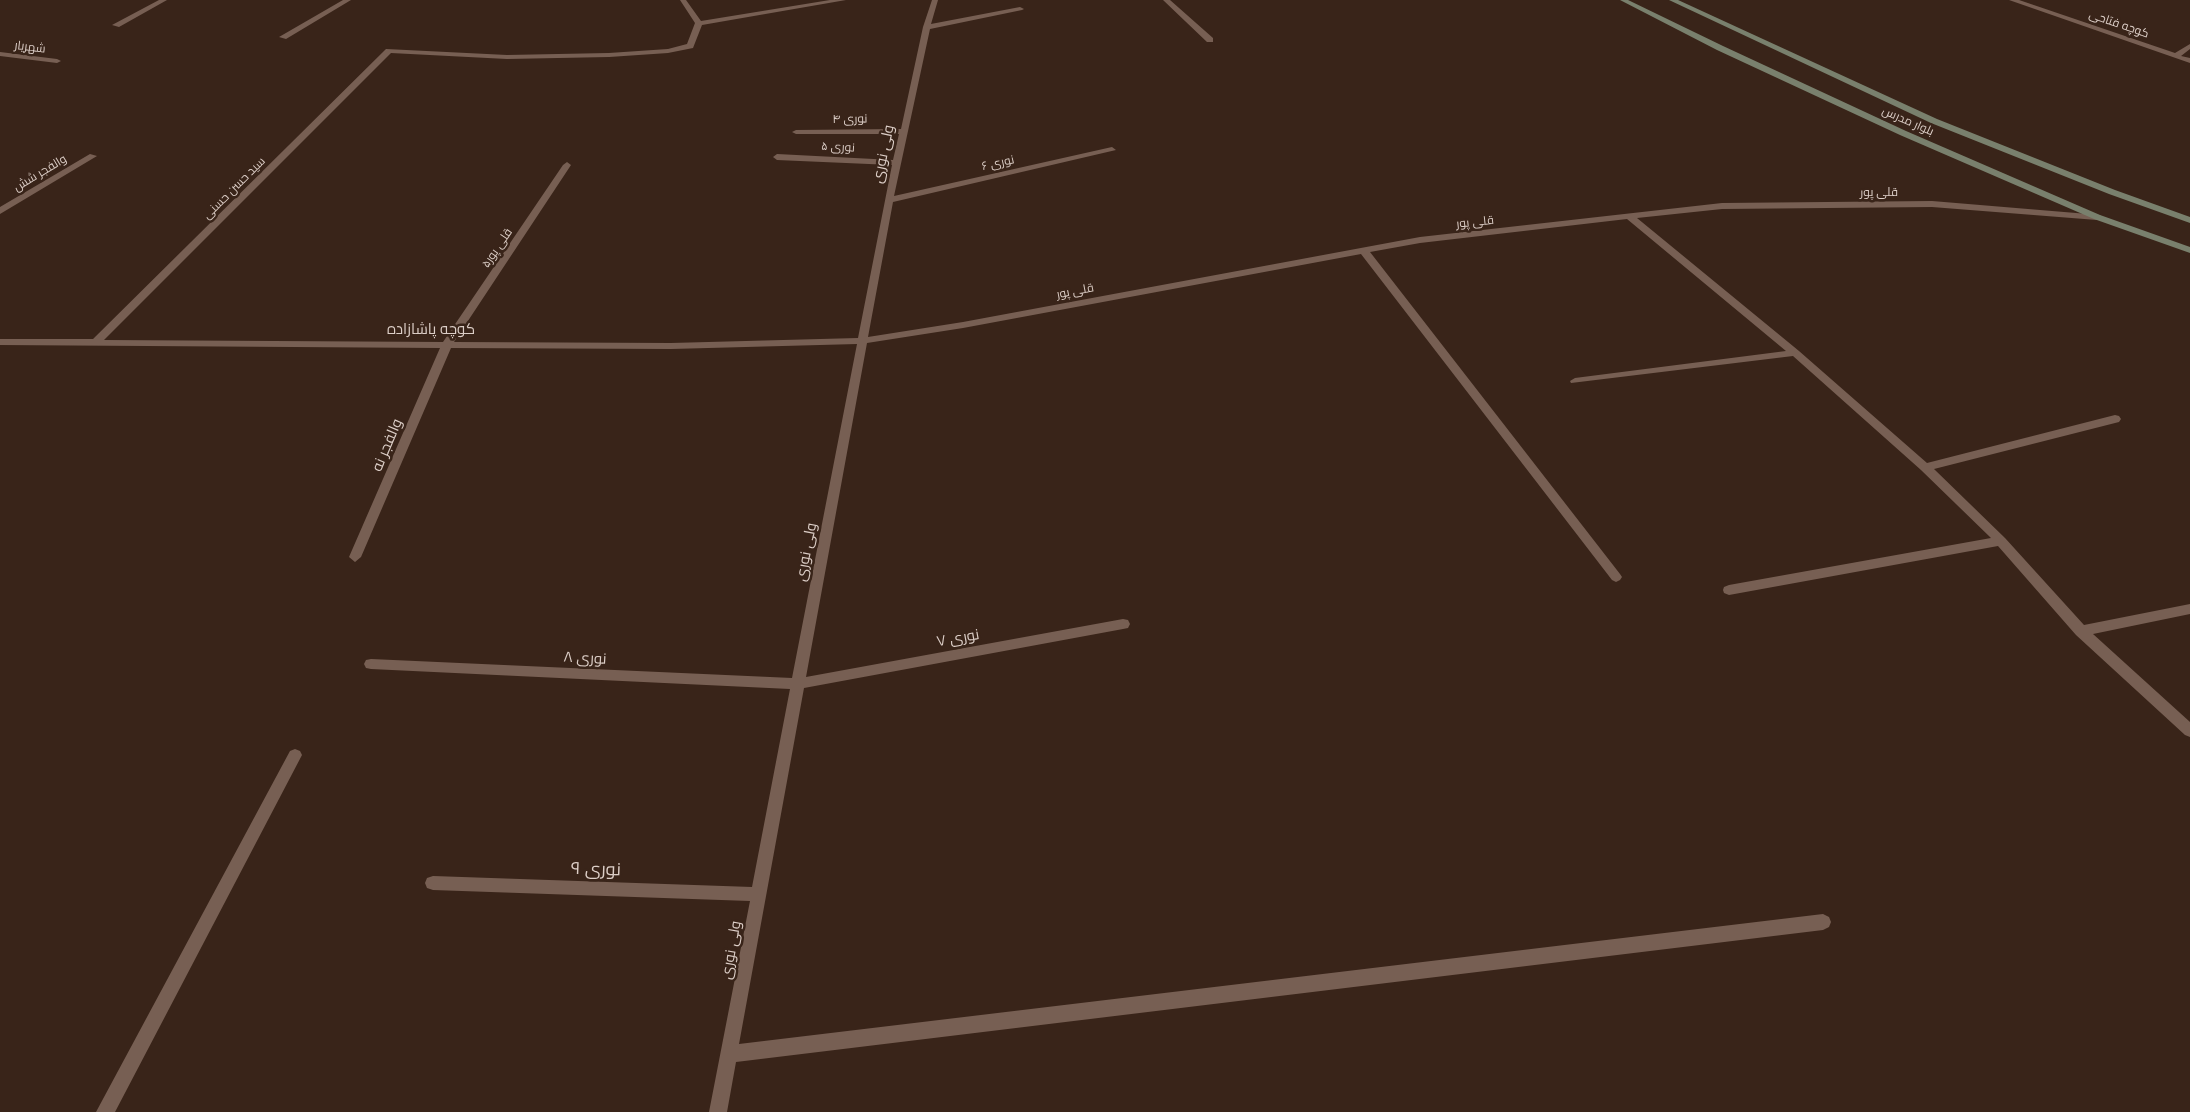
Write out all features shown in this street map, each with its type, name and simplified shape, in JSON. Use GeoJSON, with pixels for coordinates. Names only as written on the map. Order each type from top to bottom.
{"type":"FeatureCollection","features":[{"type":"Feature","properties":{"kind":"main road","name":"بلوار مدرس"},"geometry":{"type":"LineString","coordinates":[[1622,0],[1903,133],[2097,217],[2190,250]]}},
{"type":"Feature","properties":{"kind":"main road","name":"بلوار مدرس"},"geometry":{"type":"LineString","coordinates":[[1672,0],[1934,121],[2112,192],[2190,220]]}},
{"type":"Feature","properties":{"kind":"street"},"geometry":{"type":"LineString","coordinates":[[116,25],[164,0]]}},
{"type":"Feature","properties":{"kind":"street"},"geometry":{"type":"LineString","coordinates":[[283,37],[348,0]]}},
{"type":"Feature","properties":{"kind":"street"},"geometry":{"type":"LineString","coordinates":[[683,0],[699,23],[843,0]]}},
{"type":"Feature","properties":{"kind":"street","name":"ولی نوری"},"geometry":{"type":"LineString","coordinates":[[718,1112],[889,200],[927,27],[936,0]]}},
{"type":"Feature","properties":{"kind":"street"},"geometry":{"type":"LineString","coordinates":[[1166,0],[1210,40]]}},
{"type":"Feature","properties":{"kind":"street","name":"کوچه فتاحی"},"geometry":{"type":"LineString","coordinates":[[2012,0],[2029,2],[2190,61]]}},
{"type":"Feature","properties":{"kind":"street"},"geometry":{"type":"LineString","coordinates":[[927,27],[1020,8]]}},
{"type":"Feature","properties":{"kind":"street","name":"سید حسن حسنی"},"geometry":{"type":"LineString","coordinates":[[96,342],[389,51],[506,56],[609,55],[668,51],[690,46],[699,23]]}},
{"type":"Feature","properties":{"kind":"street"},"geometry":{"type":"LineString","coordinates":[[2176,56],[2190,46]]}},
{"type":"Feature","properties":{"kind":"street","name":"شهریار"},"geometry":{"type":"LineString","coordinates":[[0,54],[58,61]]}},
{"type":"Feature","properties":{"kind":"street","name":"نوری ۴"},"geometry":{"type":"LineString","coordinates":[[796,132],[904,130]]}},
{"type":"Feature","properties":{"kind":"street","name":"نوری ۶"},"geometry":{"type":"LineString","coordinates":[[889,200],[1112,150]]}},
{"type":"Feature","properties":{"kind":"street","name":"والفجر شش"},"geometry":{"type":"LineString","coordinates":[[0,211],[93,156]]}},
{"type":"Feature","properties":{"kind":"street","name":"نوری ۵"},"geometry":{"type":"LineString","coordinates":[[777,157],[897,163]]}},
{"type":"Feature","properties":{"kind":"street","name":"قلی پور۵"},"geometry":{"type":"LineString","coordinates":[[446,344],[567,165]]}},
{"type":"Feature","properties":{"kind":"street","name":"قلی پور"},"geometry":{"type":"LineString","coordinates":[[862,341],[963,325],[1420,240],[1722,206],[1932,204],[2097,217]]}},
{"type":"Feature","properties":{"kind":"street"},"geometry":{"type":"LineString","coordinates":[[1630,217],[1795,353],[1925,467],[2001,541],[2081,631],[2190,731]]}},
{"type":"Feature","properties":{"kind":"street"},"geometry":{"type":"LineString","coordinates":[[1363,250],[1616,578]]}},
{"type":"Feature","properties":{"kind":"street","name":"کوچه پاشازاده"},"geometry":{"type":"LineString","coordinates":[[0,342],[671,346],[862,341]]}},
{"type":"Feature","properties":{"kind":"street","name":"والفجر نه"},"geometry":{"type":"LineString","coordinates":[[355,558],[446,344]]}},
{"type":"Feature","properties":{"kind":"street"},"geometry":{"type":"LineString","coordinates":[[1575,381],[1795,353]]}},
{"type":"Feature","properties":{"kind":"street"},"geometry":{"type":"LineString","coordinates":[[1925,467],[2115,419]]}},
{"type":"Feature","properties":{"kind":"street"},"geometry":{"type":"LineString","coordinates":[[1729,590],[2001,541]]}},
{"type":"Feature","properties":{"kind":"street"},"geometry":{"type":"LineString","coordinates":[[2081,631],[2190,609]]}},
{"type":"Feature","properties":{"kind":"street","name":"نوری ۷"},"geometry":{"type":"LineString","coordinates":[[798,684],[1123,624]]}},
{"type":"Feature","properties":{"kind":"street","name":"نوری ۸"},"geometry":{"type":"LineString","coordinates":[[371,664],[798,684]]}},
{"type":"Feature","properties":{"kind":"street"},"geometry":{"type":"LineString","coordinates":[[105,1112],[296,755]]}},
{"type":"Feature","properties":{"kind":"street","name":"نوری ۹"},"geometry":{"type":"LineString","coordinates":[[433,883],[758,894]]}},
{"type":"Feature","properties":{"kind":"street"},"geometry":{"type":"LineString","coordinates":[[729,1054],[1823,922]]}}]}
